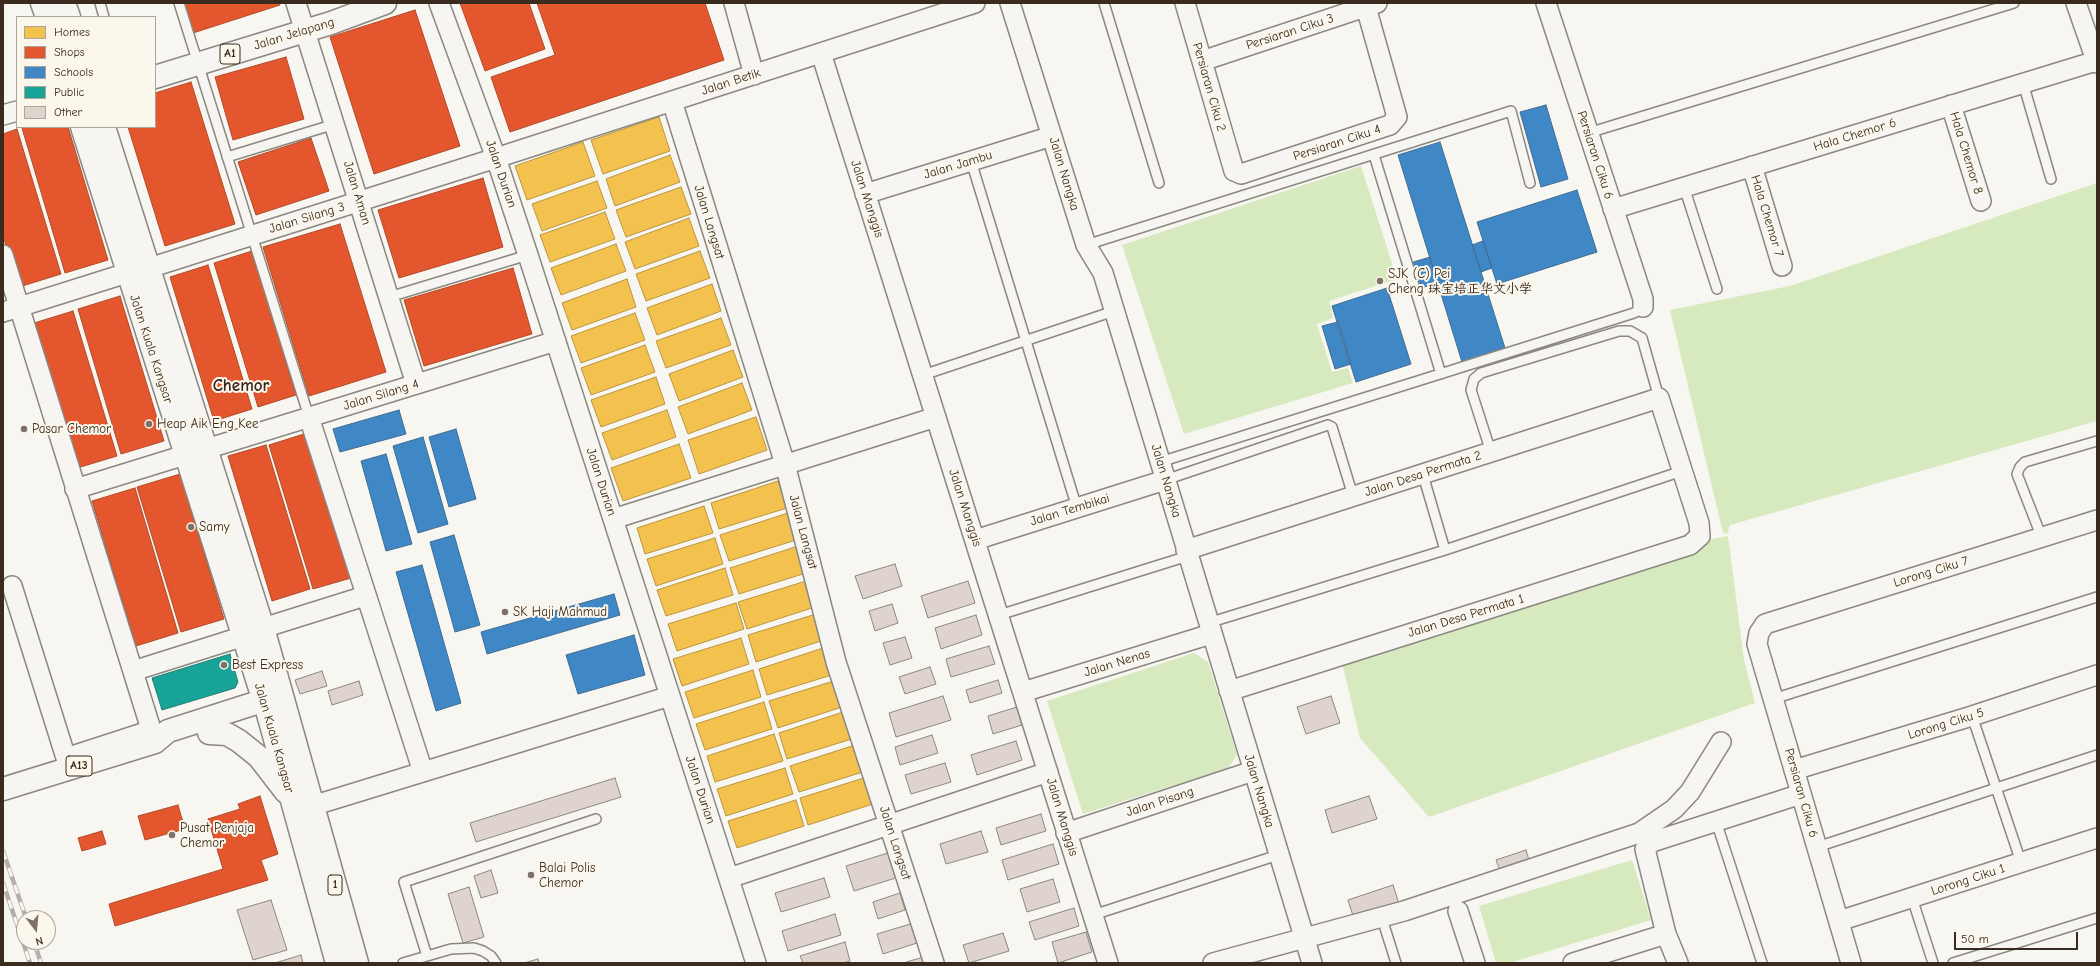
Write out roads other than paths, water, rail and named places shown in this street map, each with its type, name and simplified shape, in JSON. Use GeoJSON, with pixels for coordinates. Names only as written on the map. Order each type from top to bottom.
{"type":"FeatureCollection","features":[{"type":"Feature","properties":{"kind":"main road"},"geometry":{"type":"LineString","coordinates":[[42,3],[46,16]]}},
{"type":"Feature","properties":{"kind":"main road","name":"Jalan Jelapang"},"geometry":{"type":"LineString","coordinates":[[156,76],[301,18],[355,3]]}},
{"type":"Feature","properties":{"kind":"main road","name":"Jalan Jelapang"},"geometry":{"type":"LineString","coordinates":[[301,18],[385,3]]}},
{"type":"Feature","properties":{"kind":"main road","name":"Jalan Jelapang"},"geometry":{"type":"LineString","coordinates":[[156,66],[197,59]]}},
{"type":"Feature","properties":{"kind":"main road","name":"Jalan Kuala Kangsar"},"geometry":{"type":"LineString","coordinates":[[82,128],[185,455],[253,632]]}},
{"type":"Feature","properties":{"kind":"main road","name":"Jalan Kuala Kangsar"},"geometry":{"type":"LineString","coordinates":[[104,128],[206,449],[253,632],[275,704],[337,963]]}},
{"type":"Feature","properties":{"kind":"main road"},"geometry":{"type":"LineString","coordinates":[[153,736],[275,704]]}},
{"type":"Feature","properties":{"kind":"main road"},"geometry":{"type":"LineString","coordinates":[[153,736],[173,744],[209,732],[275,704]]}},
{"type":"Feature","properties":{"kind":"main road"},"geometry":{"type":"LineString","coordinates":[[209,732],[227,734],[239,741],[259,757],[300,806]]}},
{"type":"Feature","properties":{"kind":"main road","name":"A13"},"geometry":{"type":"LineString","coordinates":[[3,789],[153,736]]}},
{"type":"Feature","properties":{"kind":"main road","name":"Jalan Kuala Kangsar"},"geometry":{"type":"LineString","coordinates":[[300,806],[357,963]]}},
{"type":"Feature","properties":{"kind":"street","name":"Jalan Durian"},"geometry":{"type":"LineString","coordinates":[[439,3],[492,160],[528,255],[756,963]]}},
{"type":"Feature","properties":{"kind":"street"},"geometry":{"type":"LineString","coordinates":[[734,3],[754,75]]}},
{"type":"Feature","properties":{"kind":"street","name":"Jalan Betik"},"geometry":{"type":"LineString","coordinates":[[492,160],[975,3]]}},
{"type":"Feature","properties":{"kind":"street","name":"Jalan Nangka"},"geometry":{"type":"LineString","coordinates":[[1010,3],[1086,245],[1103,273],[1303,938],[1312,963]]}},
{"type":"Feature","properties":{"kind":"street","name":"Persiaran Ciku 2"},"geometry":{"type":"LineString","coordinates":[[1185,3],[1234,171]]}},
{"type":"Feature","properties":{"kind":"street","name":"Persiaran Ciku 6"},"geometry":{"type":"LineString","coordinates":[[1546,3],[1643,299],[1643,307]]}},
{"type":"Feature","properties":{"kind":"street"},"geometry":{"type":"LineString","coordinates":[[2076,3],[2097,62]]}},
{"type":"Feature","properties":{"kind":"street","name":"Persiaran Ciku 3"},"geometry":{"type":"LineString","coordinates":[[1202,62],[1371,5]]}},
{"type":"Feature","properties":{"kind":"street","name":"Persiaran Ciku 4"},"geometry":{"type":"LineString","coordinates":[[1234,171],[1241,174],[1390,125],[1397,117],[1371,5]]}},
{"type":"Feature","properties":{"kind":"street","name":"Jalan Aman"},"geometry":{"type":"LineString","coordinates":[[301,18],[416,384]]}},
{"type":"Feature","properties":{"kind":"street","name":"Jalan Manggis"},"geometry":{"type":"LineString","coordinates":[[821,53],[1108,963]]}},
{"type":"Feature","properties":{"kind":"street","name":"Hala Chemor 6"},"geometry":{"type":"LineString","coordinates":[[1613,209],[2023,83],[2097,62]]}},
{"type":"Feature","properties":{"kind":"street","name":"Jalan Langsat"},"geometry":{"type":"LineString","coordinates":[[672,101],[785,464],[836,662],[934,963]]}},
{"type":"Feature","properties":{"kind":"street","name":"Hala Chemor 8"},"geometry":{"type":"LineString","coordinates":[[1952,105],[1981,201]]}},
{"type":"Feature","properties":{"kind":"street"},"geometry":{"type":"LineString","coordinates":[[3,115],[16,111]]}},
{"type":"Feature","properties":{"kind":"street","name":"Jalan Jambu"},"geometry":{"type":"LineString","coordinates":[[865,194],[1052,136]]}},
{"type":"Feature","properties":{"kind":"street","name":"Jalan Silang 3"},"geometry":{"type":"LineString","coordinates":[[149,268],[492,160]]}},
{"type":"Feature","properties":{"kind":"street","name":"Hala Chemor 7"},"geometry":{"type":"LineString","coordinates":[[1752,166],[1782,266]]}},
{"type":"Feature","properties":{"kind":"street"},"geometry":{"type":"LineString","coordinates":[[3,255],[11,310],[75,490],[153,736],[66,758],[12,586]]}},
{"type":"Feature","properties":{"kind":"street"},"geometry":{"type":"LineString","coordinates":[[11,310],[127,273]]}},
{"type":"Feature","properties":{"kind":"street","name":"Jalan Silang 4"},"geometry":{"type":"LineString","coordinates":[[206,449],[556,341]]}},
{"type":"Feature","properties":{"kind":"street"},"geometry":{"type":"LineString","coordinates":[[1659,398],[1682,471]]}},
{"type":"Feature","properties":{"kind":"street","name":"Jalan Desa Permata 2"},"geometry":{"type":"LineString","coordinates":[[1187,553],[1354,496],[1659,398]]}},
{"type":"Feature","properties":{"kind":"street"},"geometry":{"type":"LineString","coordinates":[[309,417],[365,596],[423,772]]}},
{"type":"Feature","properties":{"kind":"street"},"geometry":{"type":"LineString","coordinates":[[613,519],[936,417]]}},
{"type":"Feature","properties":{"kind":"street"},"geometry":{"type":"LineString","coordinates":[[75,490],[185,455]]}},
{"type":"Feature","properties":{"kind":"street","name":"Jalan Desa Permata 1"},"geometry":{"type":"LineString","coordinates":[[1229,690],[1690,545],[1700,536],[1699,523],[1682,471]]}},
{"type":"Feature","properties":{"kind":"street","name":"Jalan Tembikai"},"geometry":{"type":"LineString","coordinates":[[975,540],[1165,480]]}},
{"type":"Feature","properties":{"kind":"street","name":"Lorong Ciku 7"},"geometry":{"type":"LineString","coordinates":[[1765,624],[2097,520]]}},
{"type":"Feature","properties":{"kind":"street"},"geometry":{"type":"LineString","coordinates":[[133,671],[365,596]]}},
{"type":"Feature","properties":{"kind":"street","name":"Persiaran Ciku 6"},"geometry":{"type":"LineString","coordinates":[[1765,624],[1759,633],[1757,644],[1851,963]]}},
{"type":"Feature","properties":{"kind":"street","name":"Jalan Nenas"},"geometry":{"type":"LineString","coordinates":[[1023,692],[1210,629]]}},
{"type":"Feature","properties":{"kind":"street","name":"Lorong Ciku 5"},"geometry":{"type":"LineString","coordinates":[[1794,770],[1972,716],[2097,675]]}},
{"type":"Feature","properties":{"kind":"street"},"geometry":{"type":"LineString","coordinates":[[300,806],[423,772],[670,696]]}},
{"type":"Feature","properties":{"kind":"street"},"geometry":{"type":"LineString","coordinates":[[1213,963],[1404,911],[1639,833],[1674,809],[1690,792],[1721,742]]}},
{"type":"Feature","properties":{"kind":"street","name":"Jalan Pisang"},"geometry":{"type":"LineString","coordinates":[[1066,833],[1253,771]]}},
{"type":"Feature","properties":{"kind":"street"},"geometry":{"type":"LineString","coordinates":[[729,878],[1048,772]]}},
{"type":"Feature","properties":{"kind":"street"},"geometry":{"type":"LineString","coordinates":[[1678,963],[1666,934],[1645,849],[1652,842],[1801,794]]}},
{"type":"Feature","properties":{"kind":"street","name":"Lorong Ciku 1"},"geometry":{"type":"LineString","coordinates":[[1839,921],[2097,838]]}},
{"type":"Feature","properties":{"kind":"street"},"geometry":{"type":"LineString","coordinates":[[1458,911],[1475,963]]}},
{"type":"Feature","properties":{"kind":"street"},"geometry":{"type":"LineString","coordinates":[[1573,963],[1666,934]]}},
{"type":"Feature","properties":{"kind":"lane"},"geometry":{"type":"LineString","coordinates":[[100,3],[104,16]]}},
{"type":"Feature","properties":{"kind":"lane"},"geometry":{"type":"LineString","coordinates":[[179,3],[309,417]]}},
{"type":"Feature","properties":{"kind":"lane"},"geometry":{"type":"LineString","coordinates":[[1104,3],[1159,183]]}},
{"type":"Feature","properties":{"kind":"lane"},"geometry":{"type":"LineString","coordinates":[[1588,133],[2014,3]]}},
{"type":"Feature","properties":{"kind":"lane"},"geometry":{"type":"LineString","coordinates":[[2023,83],[2050,179]]}},
{"type":"Feature","properties":{"kind":"lane"},"geometry":{"type":"LineString","coordinates":[[1086,245],[1511,111],[1530,183]]}},
{"type":"Feature","properties":{"kind":"lane"},"geometry":{"type":"LineString","coordinates":[[227,157],[335,124]]}},
{"type":"Feature","properties":{"kind":"lane"},"geometry":{"type":"LineString","coordinates":[[1374,155],[1441,374]]}},
{"type":"Feature","properties":{"kind":"lane"},"geometry":{"type":"LineString","coordinates":[[971,160],[1077,508]]}},
{"type":"Feature","properties":{"kind":"lane"},"geometry":{"type":"LineString","coordinates":[[1684,187],[1717,289]]}},
{"type":"Feature","properties":{"kind":"lane"},"geometry":{"type":"LineString","coordinates":[[389,297],[528,255]]}},
{"type":"Feature","properties":{"kind":"lane"},"geometry":{"type":"LineString","coordinates":[[1160,462],[1634,313],[1643,307]]}},
{"type":"Feature","properties":{"kind":"lane"},"geometry":{"type":"LineString","coordinates":[[923,375],[1114,311]]}},
{"type":"Feature","properties":{"kind":"lane"},"geometry":{"type":"LineString","coordinates":[[1491,452],[1472,390],[1474,379],[1481,373],[1619,331],[1630,331],[1642,338],[1659,398]]}},
{"type":"Feature","properties":{"kind":"lane"},"geometry":{"type":"LineString","coordinates":[[1165,480],[1328,425],[1332,427],[1354,496]]}},
{"type":"Feature","properties":{"kind":"lane"},"geometry":{"type":"LineString","coordinates":[[2042,538],[2018,474],[2020,467],[2025,462],[2097,441]]}},
{"type":"Feature","properties":{"kind":"lane"},"geometry":{"type":"LineString","coordinates":[[1210,629],[1682,471]]}},
{"type":"Feature","properties":{"kind":"lane"},"geometry":{"type":"LineString","coordinates":[[1423,475],[1445,550]]}},
{"type":"Feature","properties":{"kind":"lane"},"geometry":{"type":"LineString","coordinates":[[998,615],[1187,553]]}},
{"type":"Feature","properties":{"kind":"lane"},"geometry":{"type":"LineString","coordinates":[[1773,699],[2097,597]]}},
{"type":"Feature","properties":{"kind":"lane"},"geometry":{"type":"LineString","coordinates":[[1972,716],[2021,862]]}},
{"type":"Feature","properties":{"kind":"lane"},"geometry":{"type":"LineString","coordinates":[[1817,847],[2097,755]]}},
{"type":"Feature","properties":{"kind":"lane"},"geometry":{"type":"LineString","coordinates":[[427,956],[404,882],[596,819]]}},
{"type":"Feature","properties":{"kind":"lane"},"geometry":{"type":"LineString","coordinates":[[1716,821],[1762,963]]}},
{"type":"Feature","properties":{"kind":"lane"},"geometry":{"type":"LineString","coordinates":[[1093,915],[1278,855]]}},
{"type":"Feature","properties":{"kind":"lane"},"geometry":{"type":"LineString","coordinates":[[1912,898],[1933,963]]}},
{"type":"Feature","properties":{"kind":"lane"},"geometry":{"type":"LineString","coordinates":[[1953,963],[2097,918]]}},
{"type":"Feature","properties":{"kind":"lane"},"geometry":{"type":"LineString","coordinates":[[1384,928],[1396,963]]}},
{"type":"Feature","properties":{"kind":"lane"},"geometry":{"type":"LineString","coordinates":[[402,963],[451,949],[474,948],[484,951],[491,956],[496,963]]}},
{"type":"Feature","properties":{"kind":"railway"},"geometry":{"type":"LineString","coordinates":[[3,851],[23,910]]}},
{"type":"Feature","properties":{"kind":"railway"},"geometry":{"type":"LineString","coordinates":[[3,883],[30,963]]}},
{"type":"Feature","properties":{"kind":"railway"},"geometry":{"type":"LineString","coordinates":[[37,950],[41,963]]}},
{"type":"Feature","properties":{"kind":"place","name":"SJK (C) Pei Cheng 珠宝培正华文小学"},"geometry":{"type":"Point","coordinates":[1380,281]}},
{"type":"Feature","properties":{"kind":"place","name":"Heap Aik Eng Kee"},"geometry":{"type":"Point","coordinates":[149,424]}},
{"type":"Feature","properties":{"kind":"place","name":"Pasar Chemor"},"geometry":{"type":"Point","coordinates":[24,429]}},
{"type":"Feature","properties":{"kind":"place","name":"Samy"},"geometry":{"type":"Point","coordinates":[191,527]}},
{"type":"Feature","properties":{"kind":"place","name":"SK Haji Mahmud"},"geometry":{"type":"Point","coordinates":[505,612]}},
{"type":"Feature","properties":{"kind":"place","name":"Best Express"},"geometry":{"type":"Point","coordinates":[224,665]}},
{"type":"Feature","properties":{"kind":"place","name":"Pusat Penjaja Chemor"},"geometry":{"type":"Point","coordinates":[172,835]}},
{"type":"Feature","properties":{"kind":"place","name":"Balai Polis Chemor"},"geometry":{"type":"Point","coordinates":[531,875]}},
{"type":"Feature","properties":{"kind":"district","name":"Chemor"},"geometry":{"type":"Point","coordinates":[241,386]}}]}
